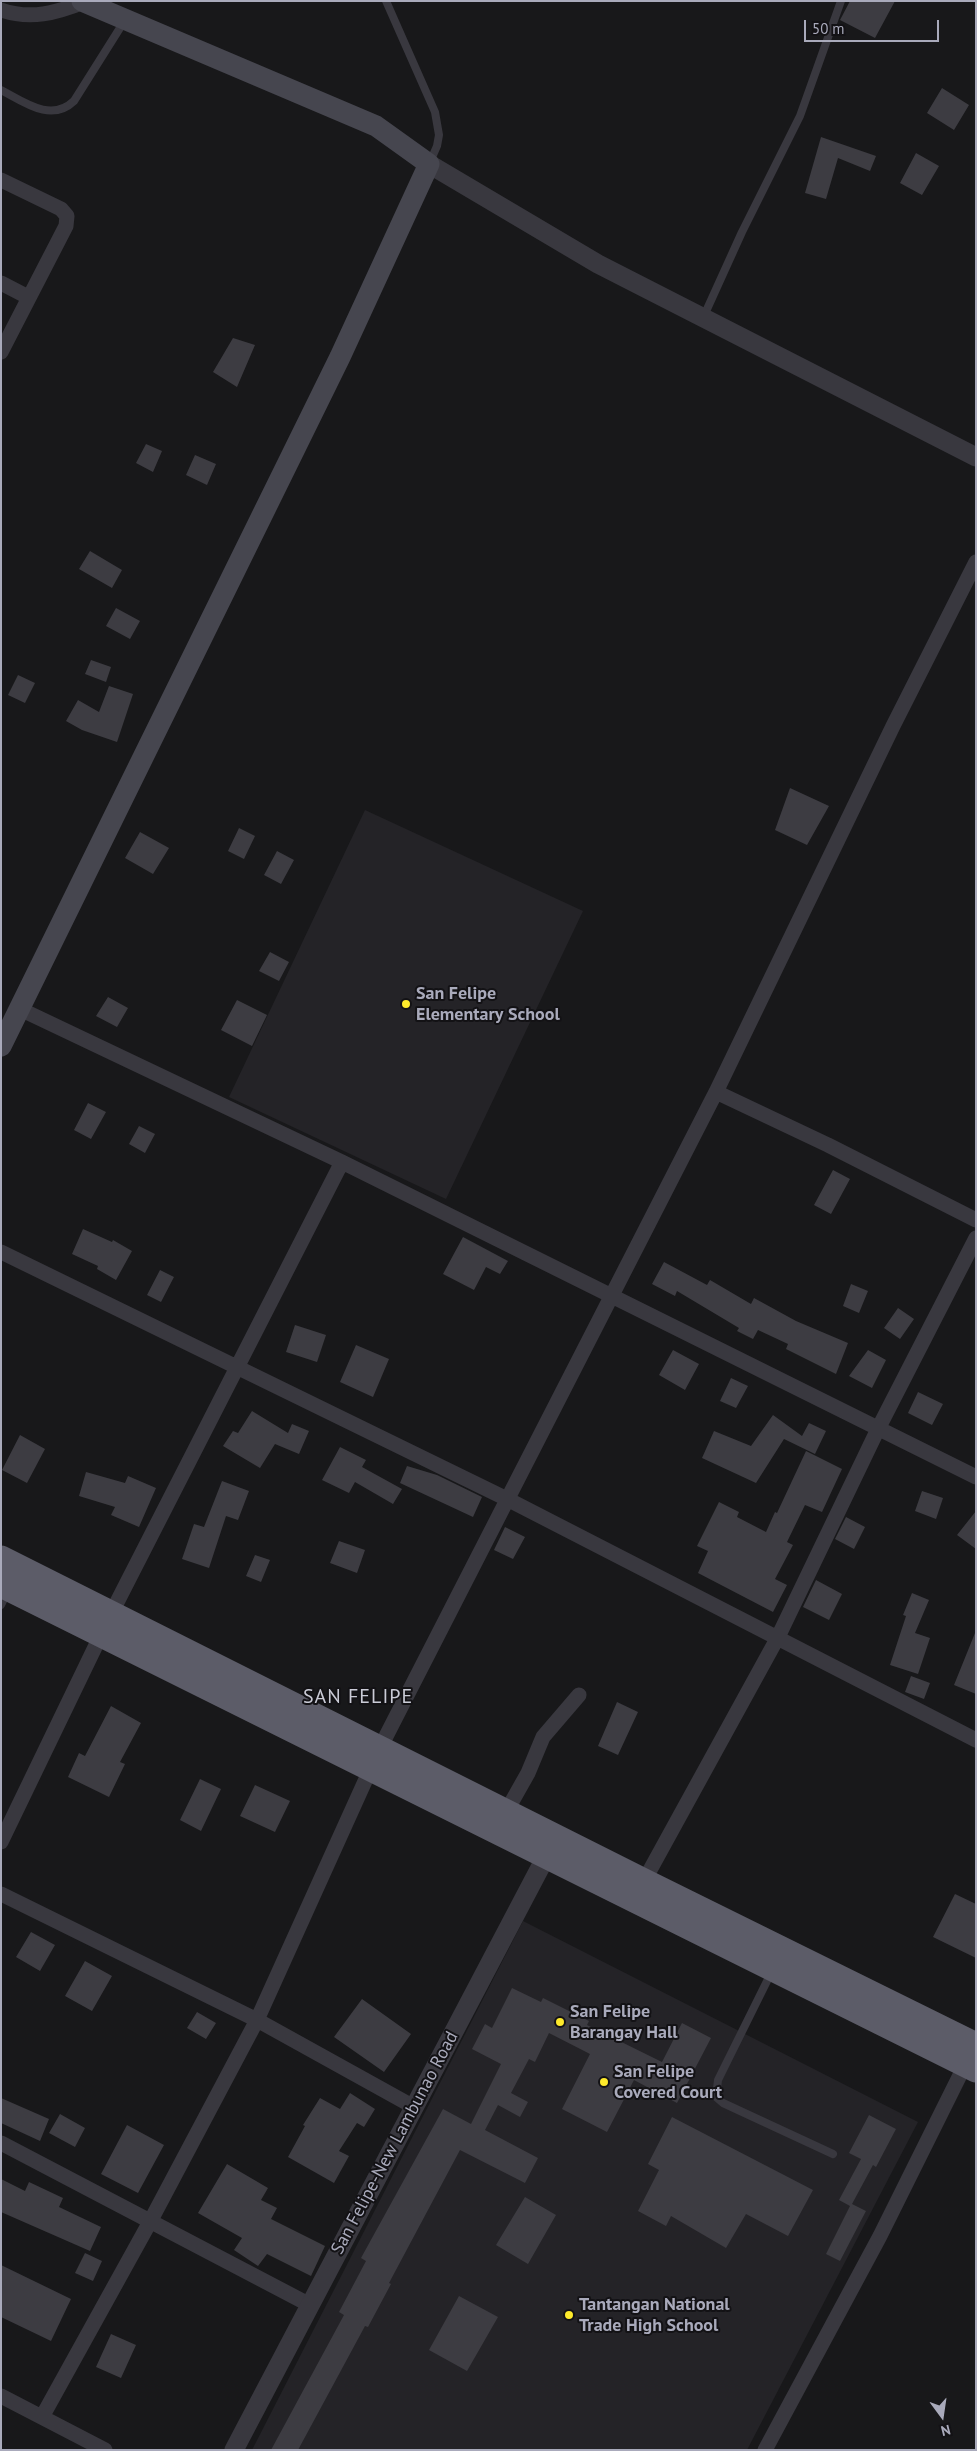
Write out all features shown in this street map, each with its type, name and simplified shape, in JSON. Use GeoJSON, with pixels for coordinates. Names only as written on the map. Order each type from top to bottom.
{"type":"FeatureCollection","features":[{"type":"Feature","properties":{"kind":"highway"},"geometry":{"type":"LineString","coordinates":[[1,1558],[112,1612],[376,1758],[778,1960],[973,2053]]}},
{"type":"Feature","properties":{"kind":"highway"},"geometry":{"type":"LineString","coordinates":[[4,1593],[101,1634],[376,1758],[506,1812],[551,1847],[644,1881],[778,1960]]}},
{"type":"Feature","properties":{"kind":"main road"},"geometry":{"type":"LineString","coordinates":[[1,1046],[340,357],[430,164],[405,144],[376,126],[83,2]]}},
{"type":"Feature","properties":{"kind":"street"},"geometry":{"type":"LineString","coordinates":[[1,10],[30,16],[47,15],[83,2]]}},
{"type":"Feature","properties":{"kind":"street"},"geometry":{"type":"LineString","coordinates":[[430,164],[598,264],[976,457]]}},
{"type":"Feature","properties":{"kind":"street"},"geometry":{"type":"LineString","coordinates":[[1,180],[61,209],[67,216],[66,226],[1,352]]}},
{"type":"Feature","properties":{"kind":"street"},"geometry":{"type":"LineString","coordinates":[[1,283],[28,297]]}},
{"type":"Feature","properties":{"kind":"street"},"geometry":{"type":"LineString","coordinates":[[42,2418],[151,2220],[257,2020],[376,1758],[509,1500],[610,1296],[716,1092],[893,726],[976,562]]}},
{"type":"Feature","properties":{"kind":"street"},"geometry":{"type":"LineString","coordinates":[[20,1008],[342,1162],[976,1477]]}},
{"type":"Feature","properties":{"kind":"street"},"geometry":{"type":"LineString","coordinates":[[716,1092],[828,1145],[976,1220]]}},
{"type":"Feature","properties":{"kind":"street"},"geometry":{"type":"LineString","coordinates":[[1,1842],[112,1612],[342,1162]]}},
{"type":"Feature","properties":{"kind":"street"},"geometry":{"type":"LineString","coordinates":[[644,1881],[778,1637],[878,1429],[976,1238]]}},
{"type":"Feature","properties":{"kind":"street"},"geometry":{"type":"LineString","coordinates":[[1,1252],[509,1500],[778,1637],[920,1713],[976,1740]]}},
{"type":"Feature","properties":{"kind":"street"},"geometry":{"type":"LineString","coordinates":[[506,1812],[528,1773],[543,1737],[579,1695]]}},
{"type":"Feature","properties":{"kind":"street","name":"San Felipe-New Lambunao Road"},"geometry":{"type":"LineString","coordinates":[[234,2450],[551,1847]]}},
{"type":"Feature","properties":{"kind":"street"},"geometry":{"type":"LineString","coordinates":[[1,1894],[257,2020],[414,2107]]}},
{"type":"Feature","properties":{"kind":"street"},"geometry":{"type":"LineString","coordinates":[[765,2450],[880,2236],[973,2053]]}},
{"type":"Feature","properties":{"kind":"street"},"geometry":{"type":"LineString","coordinates":[[1,2143],[310,2305]]}},
{"type":"Feature","properties":{"kind":"street"},"geometry":{"type":"LineString","coordinates":[[1,2396],[105,2450]]}},
{"type":"Feature","properties":{"kind":"lane"},"geometry":{"type":"LineString","coordinates":[[386,1],[435,112],[439,135],[430,164]]}},
{"type":"Feature","properties":{"kind":"lane"},"geometry":{"type":"LineString","coordinates":[[703,318],[742,232],[800,116],[841,1]]}},
{"type":"Feature","properties":{"kind":"lane"},"geometry":{"type":"LineString","coordinates":[[1,90],[37,108],[53,112],[66,108],[74,101],[125,20]]}},
{"type":"Feature","properties":{"kind":"lane"},"geometry":{"type":"LineString","coordinates":[[778,1960],[718,2080],[716,2097],[723,2104],[833,2154]]}},
{"type":"Feature","properties":{"kind":"shaded area","name":"San Felipe Elementary School"},"geometry":{"type":"Polygon","coordinates":[[[365,810],[583,911],[446,1199],[229,1097],[365,810]]]}},
{"type":"Feature","properties":{"kind":"shaded area","name":"Tantangan National Trade High School"},"geometry":{"type":"Polygon","coordinates":[[[523,1921],[918,2122],[747,2450],[252,2450],[523,1921]]]}},
{"type":"Feature","properties":{"kind":"building"},"geometry":{"type":"Polygon","coordinates":[[[850,1],[895,1],[875,38],[840,20],[850,1]]]}},
{"type":"Feature","properties":{"kind":"building"},"geometry":{"type":"Polygon","coordinates":[[[942,88],[969,105],[954,130],[927,113],[942,88]]]}},
{"type":"Feature","properties":{"kind":"building"},"geometry":{"type":"Polygon","coordinates":[[[821,137],[876,156],[870,171],[838,158],[826,199],[805,193],[821,137]]]}},
{"type":"Feature","properties":{"kind":"building"},"geometry":{"type":"Polygon","coordinates":[[[916,153],[939,166],[922,195],[900,183],[916,153]]]}},
{"type":"Feature","properties":{"kind":"building"},"geometry":{"type":"Polygon","coordinates":[[[233,338],[255,345],[237,387],[213,372],[233,338]]]}},
{"type":"Feature","properties":{"kind":"building"},"geometry":{"type":"Polygon","coordinates":[[[146,444],[162,451],[153,472],[136,463],[146,444]]]}},
{"type":"Feature","properties":{"kind":"building"},"geometry":{"type":"Polygon","coordinates":[[[195,455],[216,464],[207,485],[186,475],[195,455]]]}},
{"type":"Feature","properties":{"kind":"building"},"geometry":{"type":"Polygon","coordinates":[[[90,551],[122,570],[112,588],[79,569],[90,551]]]}},
{"type":"Feature","properties":{"kind":"building"},"geometry":{"type":"Polygon","coordinates":[[[116,608],[140,621],[130,639],[106,626],[116,608]]]}},
{"type":"Feature","properties":{"kind":"building"},"geometry":{"type":"Polygon","coordinates":[[[91,660],[111,667],[106,682],[85,674],[91,660]]]}},
{"type":"Feature","properties":{"kind":"building"},"geometry":{"type":"Polygon","coordinates":[[[18,675],[35,683],[25,703],[8,695],[18,675]]]}},
{"type":"Feature","properties":{"kind":"building"},"geometry":{"type":"Polygon","coordinates":[[[109,686],[133,694],[117,742],[82,730],[66,721],[78,700],[99,712],[109,686]]]}},
{"type":"Feature","properties":{"kind":"building"},"geometry":{"type":"Polygon","coordinates":[[[790,788],[829,806],[807,845],[775,830],[790,788]]]}},
{"type":"Feature","properties":{"kind":"building"},"geometry":{"type":"Polygon","coordinates":[[[239,828],[255,836],[244,859],[228,851],[239,828]]]}},
{"type":"Feature","properties":{"kind":"building"},"geometry":{"type":"Polygon","coordinates":[[[140,832],[169,848],[153,874],[125,858],[140,832]]]}},
{"type":"Feature","properties":{"kind":"building"},"geometry":{"type":"Polygon","coordinates":[[[277,851],[294,860],[281,884],[264,875],[277,851]]]}},
{"type":"Feature","properties":{"kind":"building"},"geometry":{"type":"Polygon","coordinates":[[[270,952],[289,962],[279,981],[259,971],[270,952]]]}},
{"type":"Feature","properties":{"kind":"building"},"geometry":{"type":"Polygon","coordinates":[[[108,997],[128,1008],[117,1027],[96,1016],[108,997]]]}},
{"type":"Feature","properties":{"kind":"building"},"geometry":{"type":"Polygon","coordinates":[[[237,1000],[267,1015],[252,1046],[221,1030],[237,1000]]]}},
{"type":"Feature","properties":{"kind":"building"},"geometry":{"type":"Polygon","coordinates":[[[88,1103],[106,1112],[91,1139],[74,1130],[88,1103]]]}},
{"type":"Feature","properties":{"kind":"building"},"geometry":{"type":"Polygon","coordinates":[[[139,1126],[155,1134],[145,1153],[129,1144],[139,1126]]]}},
{"type":"Feature","properties":{"kind":"building"},"geometry":{"type":"Polygon","coordinates":[[[833,1170],[850,1179],[831,1214],[814,1205],[833,1170]]]}},
{"type":"Feature","properties":{"kind":"building"},"geometry":{"type":"Polygon","coordinates":[[[83,1229],[112,1242],[113,1240],[132,1251],[116,1280],[97,1269],[98,1266],[72,1254],[83,1229]]]}},
{"type":"Feature","properties":{"kind":"building"},"geometry":{"type":"Polygon","coordinates":[[[463,1237],[508,1261],[500,1274],[486,1267],[474,1290],[443,1274],[463,1237]]]}},
{"type":"Feature","properties":{"kind":"building"},"geometry":{"type":"Polygon","coordinates":[[[664,1262],[707,1285],[710,1280],[751,1304],[754,1298],[796,1321],[848,1343],[836,1374],[786,1349],[788,1344],[758,1330],[753,1339],[737,1331],[739,1328],[677,1291],[675,1296],[652,1284],[664,1262]]]}},
{"type":"Feature","properties":{"kind":"building"},"geometry":{"type":"Polygon","coordinates":[[[160,1270],[174,1277],[161,1302],[147,1295],[160,1270]]]}},
{"type":"Feature","properties":{"kind":"building"},"geometry":{"type":"Polygon","coordinates":[[[851,1284],[868,1291],[859,1313],[843,1306],[851,1284]]]}},
{"type":"Feature","properties":{"kind":"building"},"geometry":{"type":"Polygon","coordinates":[[[898,1308],[914,1319],[900,1339],[884,1328],[898,1308]]]}},
{"type":"Feature","properties":{"kind":"building"},"geometry":{"type":"Polygon","coordinates":[[[295,1325],[326,1335],[317,1362],[286,1352],[295,1325]]]}},
{"type":"Feature","properties":{"kind":"building"},"geometry":{"type":"Polygon","coordinates":[[[356,1345],[389,1359],[373,1397],[340,1382],[356,1345]]]}},
{"type":"Feature","properties":{"kind":"building"},"geometry":{"type":"Polygon","coordinates":[[[673,1350],[699,1364],[685,1390],[659,1375],[673,1350]]]}},
{"type":"Feature","properties":{"kind":"building"},"geometry":{"type":"Polygon","coordinates":[[[868,1350],[886,1360],[872,1388],[849,1376],[868,1350]]]}},
{"type":"Feature","properties":{"kind":"building"},"geometry":{"type":"Polygon","coordinates":[[[731,1378],[748,1386],[736,1408],[720,1401],[731,1378]]]}},
{"type":"Feature","properties":{"kind":"building"},"geometry":{"type":"Polygon","coordinates":[[[918,1392],[943,1404],[932,1425],[908,1413],[918,1392]]]}},
{"type":"Feature","properties":{"kind":"building"},"geometry":{"type":"Polygon","coordinates":[[[252,1411],[288,1433],[292,1424],[309,1431],[299,1454],[275,1444],[260,1468],[223,1446],[233,1431],[238,1433],[252,1411]]]}},
{"type":"Feature","properties":{"kind":"building"},"geometry":{"type":"Polygon","coordinates":[[[773,1415],[802,1436],[809,1423],[826,1431],[815,1454],[784,1439],[756,1483],[702,1458],[714,1431],[751,1446],[773,1415]]]}},
{"type":"Feature","properties":{"kind":"building"},"geometry":{"type":"Polygon","coordinates":[[[20,1435],[45,1449],[27,1483],[2,1470],[20,1435]]]}},
{"type":"Feature","properties":{"kind":"building"},"geometry":{"type":"Polygon","coordinates":[[[340,1447],[366,1460],[362,1467],[402,1489],[393,1504],[355,1482],[349,1493],[322,1480],[340,1447]]]}},
{"type":"Feature","properties":{"kind":"building"},"geometry":{"type":"Polygon","coordinates":[[[806,1451],[842,1469],[822,1512],[805,1505],[787,1542],[793,1545],[775,1579],[787,1585],[773,1612],[698,1573],[708,1551],[697,1546],[719,1502],[739,1512],[737,1517],[766,1532],[806,1451]]]}},
{"type":"Feature","properties":{"kind":"building"},"geometry":{"type":"Polygon","coordinates":[[[407,1466],[437,1475],[482,1497],[473,1517],[400,1483],[407,1466]]]}},
{"type":"Feature","properties":{"kind":"building"},"geometry":{"type":"Polygon","coordinates":[[[86,1472],[125,1483],[128,1476],[156,1488],[139,1527],[111,1515],[115,1507],[79,1496],[86,1472]]]}},
{"type":"Feature","properties":{"kind":"building"},"geometry":{"type":"Polygon","coordinates":[[[222,1481],[249,1491],[238,1520],[226,1516],[209,1568],[182,1559],[194,1524],[204,1527],[222,1481]]]}},
{"type":"Feature","properties":{"kind":"building"},"geometry":{"type":"Polygon","coordinates":[[[922,1491],[943,1498],[936,1519],[915,1511],[922,1491]]]}},
{"type":"Feature","properties":{"kind":"building"},"geometry":{"type":"Polygon","coordinates":[[[976,1511],[976,1549],[957,1535],[976,1511]]]}},
{"type":"Feature","properties":{"kind":"building"},"geometry":{"type":"Polygon","coordinates":[[[846,1517],[865,1527],[854,1549],[835,1539],[846,1517]]]}},
{"type":"Feature","properties":{"kind":"building"},"geometry":{"type":"Polygon","coordinates":[[[505,1527],[525,1537],[513,1559],[494,1550],[505,1527]]]}},
{"type":"Feature","properties":{"kind":"building"},"geometry":{"type":"Polygon","coordinates":[[[339,1541],[365,1550],[357,1573],[330,1563],[339,1541]]]}},
{"type":"Feature","properties":{"kind":"building"},"geometry":{"type":"Polygon","coordinates":[[[255,1555],[270,1560],[261,1582],[246,1576],[255,1555]]]}},
{"type":"Feature","properties":{"kind":"building"},"geometry":{"type":"Polygon","coordinates":[[[816,1580],[842,1594],[829,1620],[803,1607],[816,1580]]]}},
{"type":"Feature","properties":{"kind":"building"},"geometry":{"type":"Polygon","coordinates":[[[912,1593],[929,1600],[915,1633],[930,1638],[918,1674],[890,1665],[906,1616],[903,1615],[912,1593]]]}},
{"type":"Feature","properties":{"kind":"building"},"geometry":{"type":"Polygon","coordinates":[[[976,1633],[976,1694],[954,1685],[976,1633]]]}},
{"type":"Feature","properties":{"kind":"building"},"geometry":{"type":"Polygon","coordinates":[[[911,1676],[930,1683],[924,1699],[905,1692],[911,1676]]]}},
{"type":"Feature","properties":{"kind":"building"},"geometry":{"type":"Polygon","coordinates":[[[617,1702],[638,1712],[618,1755],[598,1746],[617,1702]]]}},
{"type":"Feature","properties":{"kind":"building"},"geometry":{"type":"Polygon","coordinates":[[[111,1706],[141,1723],[120,1762],[125,1764],[109,1797],[68,1777],[79,1753],[85,1756],[111,1706]]]}},
{"type":"Feature","properties":{"kind":"building"},"geometry":{"type":"Polygon","coordinates":[[[200,1779],[221,1789],[201,1831],[180,1820],[200,1779]]]}},
{"type":"Feature","properties":{"kind":"building"},"geometry":{"type":"Polygon","coordinates":[[[255,1785],[290,1801],[275,1832],[240,1816],[255,1785]]]}},
{"type":"Feature","properties":{"kind":"building"},"geometry":{"type":"Polygon","coordinates":[[[955,1894],[976,1904],[976,1958],[933,1937],[955,1894]]]}},
{"type":"Feature","properties":{"kind":"building"},"geometry":{"type":"Polygon","coordinates":[[[31,1932],[55,1945],[40,1971],[16,1957],[31,1932]]]}},
{"type":"Feature","properties":{"kind":"building"},"geometry":{"type":"Polygon","coordinates":[[[85,1961],[112,1976],[92,2011],[65,1996],[85,1961]]]}},
{"type":"Feature","properties":{"kind":"building"},"geometry":{"type":"Polygon","coordinates":[[[512,1988],[541,2002],[543,1998],[589,2021],[587,2025],[662,2062],[682,2023],[711,2038],[677,2103],[634,2080],[607,2132],[562,2109],[590,2054],[549,2033],[535,2062],[529,2059],[511,2093],[528,2102],[520,2117],[498,2105],[485,2130],[538,2158],[525,2183],[460,2150],[389,2283],[391,2284],[368,2327],[365,2326],[298,2450],[271,2450],[344,2315],[339,2312],[366,2261],[361,2258],[443,2109],[471,2124],[501,2064],[472,2049],[485,2024],[492,2028],[512,1988]]]}},
{"type":"Feature","properties":{"kind":"building"},"geometry":{"type":"Polygon","coordinates":[[[362,1999],[411,2034],[384,2072],[334,2037],[362,1999]]]}},
{"type":"Feature","properties":{"kind":"building"},"geometry":{"type":"Polygon","coordinates":[[[197,2012],[216,2023],[206,2039],[187,2028],[197,2012]]]}},
{"type":"Feature","properties":{"kind":"building"},"geometry":{"type":"Polygon","coordinates":[[[350,2093],[375,2109],[364,2127],[357,2123],[339,2151],[349,2156],[334,2183],[288,2157],[305,2126],[303,2125],[320,2098],[340,2109],[350,2093]]]}},
{"type":"Feature","properties":{"kind":"building"},"geometry":{"type":"Polygon","coordinates":[[[1,2098],[49,2119],[40,2141],[1,2123],[1,2098]]]}},
{"type":"Feature","properties":{"kind":"building"},"geometry":{"type":"Polygon","coordinates":[[[60,2114],[85,2128],[75,2147],[49,2133],[60,2114]]]}},
{"type":"Feature","properties":{"kind":"building"},"geometry":{"type":"Polygon","coordinates":[[[869,2115],[896,2129],[876,2167],[873,2165],[852,2204],[866,2211],[840,2261],[826,2254],[850,2206],[839,2200],[861,2159],[849,2153],[869,2115]]]}},
{"type":"Feature","properties":{"kind":"building"},"geometry":{"type":"Polygon","coordinates":[[[672,2117],[813,2190],[788,2236],[746,2214],[726,2248],[671,2216],[666,2226],[638,2211],[659,2170],[648,2164],[672,2117]]]}},
{"type":"Feature","properties":{"kind":"building"},"geometry":{"type":"Polygon","coordinates":[[[127,2125],[164,2145],[138,2193],[101,2174],[127,2125]]]}},
{"type":"Feature","properties":{"kind":"building"},"geometry":{"type":"Polygon","coordinates":[[[227,2164],[268,2188],[261,2200],[277,2208],[271,2219],[325,2246],[311,2276],[267,2254],[258,2266],[234,2250],[242,2238],[198,2213],[227,2164]]]}},
{"type":"Feature","properties":{"kind":"building"},"geometry":{"type":"Polygon","coordinates":[[[1,2179],[25,2191],[29,2182],[63,2198],[59,2207],[101,2227],[90,2251],[1,2212],[1,2179]]]}},
{"type":"Feature","properties":{"kind":"building"},"geometry":{"type":"Polygon","coordinates":[[[525,2197],[556,2215],[528,2264],[496,2245],[525,2197]]]}},
{"type":"Feature","properties":{"kind":"building"},"geometry":{"type":"Polygon","coordinates":[[[85,2253],[102,2261],[93,2281],[75,2273],[85,2253]]]}},
{"type":"Feature","properties":{"kind":"building"},"geometry":{"type":"Polygon","coordinates":[[[1,2265],[71,2299],[51,2341],[1,2317],[1,2265]]]}},
{"type":"Feature","properties":{"kind":"building"},"geometry":{"type":"Polygon","coordinates":[[[459,2296],[498,2317],[467,2371],[429,2350],[459,2296]]]}},
{"type":"Feature","properties":{"kind":"building"},"geometry":{"type":"Polygon","coordinates":[[[111,2334],[136,2345],[121,2378],[96,2367],[111,2334]]]}},
{"type":"Feature","properties":{"kind":"place","name":"San Felipe Elementary School"},"geometry":{"type":"Point","coordinates":[406,1004]}},
{"type":"Feature","properties":{"kind":"place","name":"San Felipe Barangay Hall"},"geometry":{"type":"Point","coordinates":[560,2022]}},
{"type":"Feature","properties":{"kind":"place","name":"San Felipe Covered Court"},"geometry":{"type":"Point","coordinates":[604,2082]}},
{"type":"Feature","properties":{"kind":"place","name":"Tantangan National Trade High School"},"geometry":{"type":"Point","coordinates":[569,2315]}},
{"type":"Feature","properties":{"kind":"district","name":"SAN FELIPE"},"geometry":{"type":"Point","coordinates":[358,1697]}}]}
